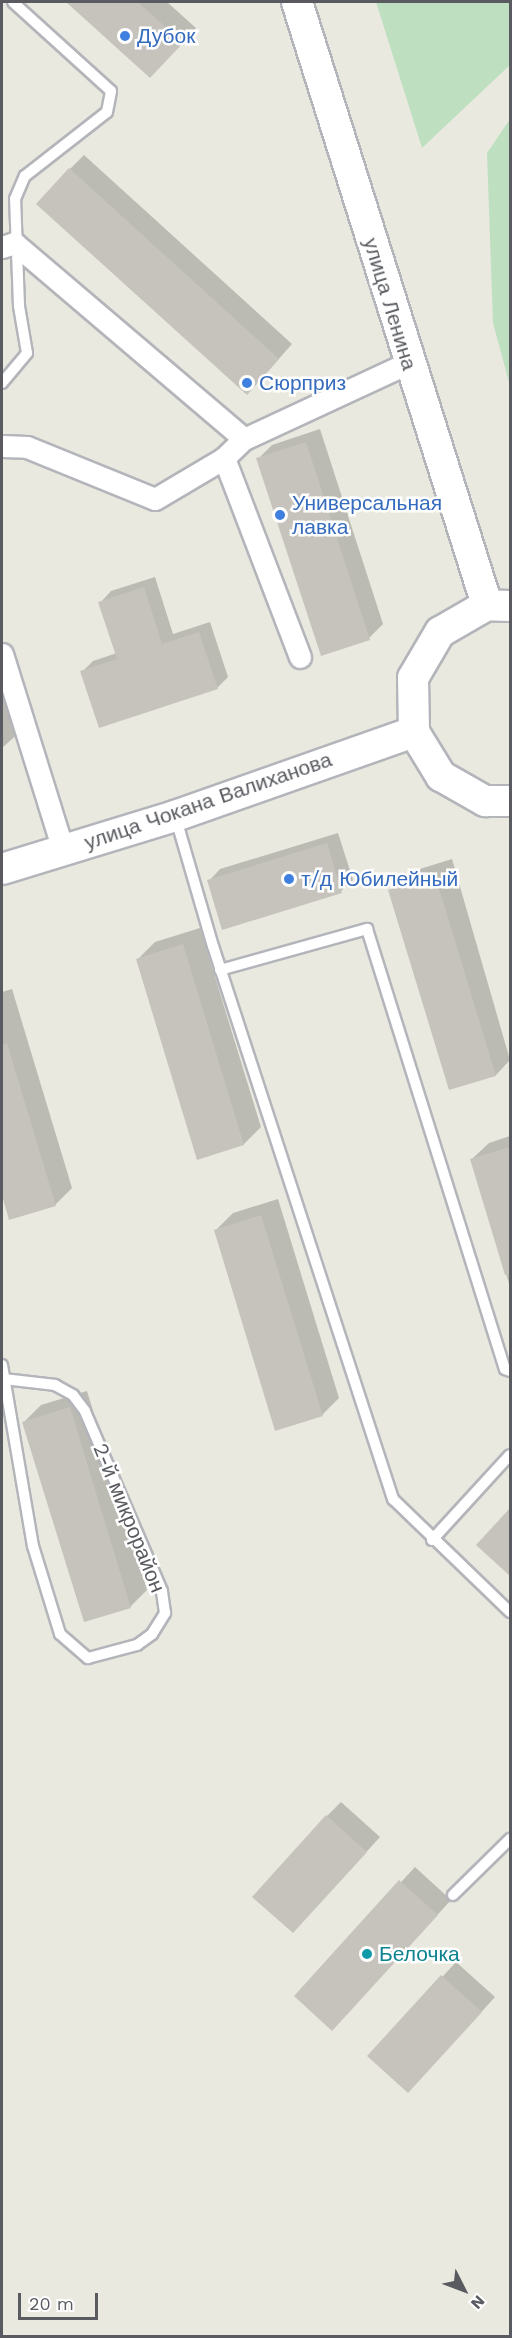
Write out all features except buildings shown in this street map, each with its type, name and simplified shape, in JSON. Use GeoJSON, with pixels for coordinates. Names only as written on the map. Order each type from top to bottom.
{"type":"FeatureCollection","features":[{"type":"Feature","properties":{"kind":"street","name":"улица Ленина"},"geometry":{"type":"LineString","coordinates":[[297,2],[408,363],[499,605]]}},
{"type":"Feature","properties":{"kind":"street"},"geometry":{"type":"LineString","coordinates":[[8,245],[244,439]]}},
{"type":"Feature","properties":{"kind":"street"},"geometry":{"type":"LineString","coordinates":[[2,446],[27,447],[154,499],[224,458],[244,439],[408,363]]}},
{"type":"Feature","properties":{"kind":"street"},"geometry":{"type":"LineString","coordinates":[[224,458],[300,657]]}},
{"type":"Feature","properties":{"kind":"street"},"geometry":{"type":"LineString","coordinates":[[499,605],[440,632],[413,678],[414,732],[441,776],[485,801],[510,801]]}},
{"type":"Feature","properties":{"kind":"street"},"geometry":{"type":"LineString","coordinates":[[2,654],[63,850]]}},
{"type":"Feature","properties":{"kind":"street","name":"улица Чокана Валиханова"},"geometry":{"type":"LineString","coordinates":[[2,869],[175,816],[414,732]]}},
{"type":"Feature","properties":{"kind":"lane"},"geometry":{"type":"LineString","coordinates":[[2,383],[27,353],[8,245],[15,199],[25,176],[107,112],[111,91],[13,2]]}},
{"type":"Feature","properties":{"kind":"lane"},"geometry":{"type":"LineString","coordinates":[[175,816],[220,970],[393,1499],[432,1540],[510,1612]]}},
{"type":"Feature","properties":{"kind":"lane"},"geometry":{"type":"LineString","coordinates":[[220,970],[367,928],[505,1369],[510,1371]]}},
{"type":"Feature","properties":{"kind":"lane","name":"2-й микрорайон"},"geometry":{"type":"LineString","coordinates":[[2,1365],[4,1379],[33,1546],[60,1634],[75,1651],[88,1658],[137,1646],[152,1634],[165,1613],[162,1591],[85,1411],[73,1395],[55,1385],[4,1379]]}},
{"type":"Feature","properties":{"kind":"lane"},"geometry":{"type":"LineString","coordinates":[[432,1540],[510,1455]]}},
{"type":"Feature","properties":{"kind":"lane"},"geometry":{"type":"LineString","coordinates":[[453,1895],[510,1839]]}},
{"type":"Feature","properties":{"kind":"green space"},"geometry":{"type":"Polygon","coordinates":[[[376,2],[510,2],[510,65],[422,148],[376,2]]]}},
{"type":"Feature","properties":{"kind":"green space"},"geometry":{"type":"Polygon","coordinates":[[[510,119],[510,386],[493,323],[487,153],[510,119]]]}},
{"type":"Feature","properties":{"kind":"place","name":"Дубок"},"geometry":{"type":"Point","coordinates":[125,36]}},
{"type":"Feature","properties":{"kind":"place","name":"Сюрприз"},"geometry":{"type":"Point","coordinates":[247,383]}},
{"type":"Feature","properties":{"kind":"place","name":"Универсальная лавка"},"geometry":{"type":"Point","coordinates":[280,515]}},
{"type":"Feature","properties":{"kind":"place","name":"т/д Юбилейный"},"geometry":{"type":"Point","coordinates":[289,879]}},
{"type":"Feature","properties":{"kind":"place","name":"Белочка"},"geometry":{"type":"Point","coordinates":[367,1954]}}]}
